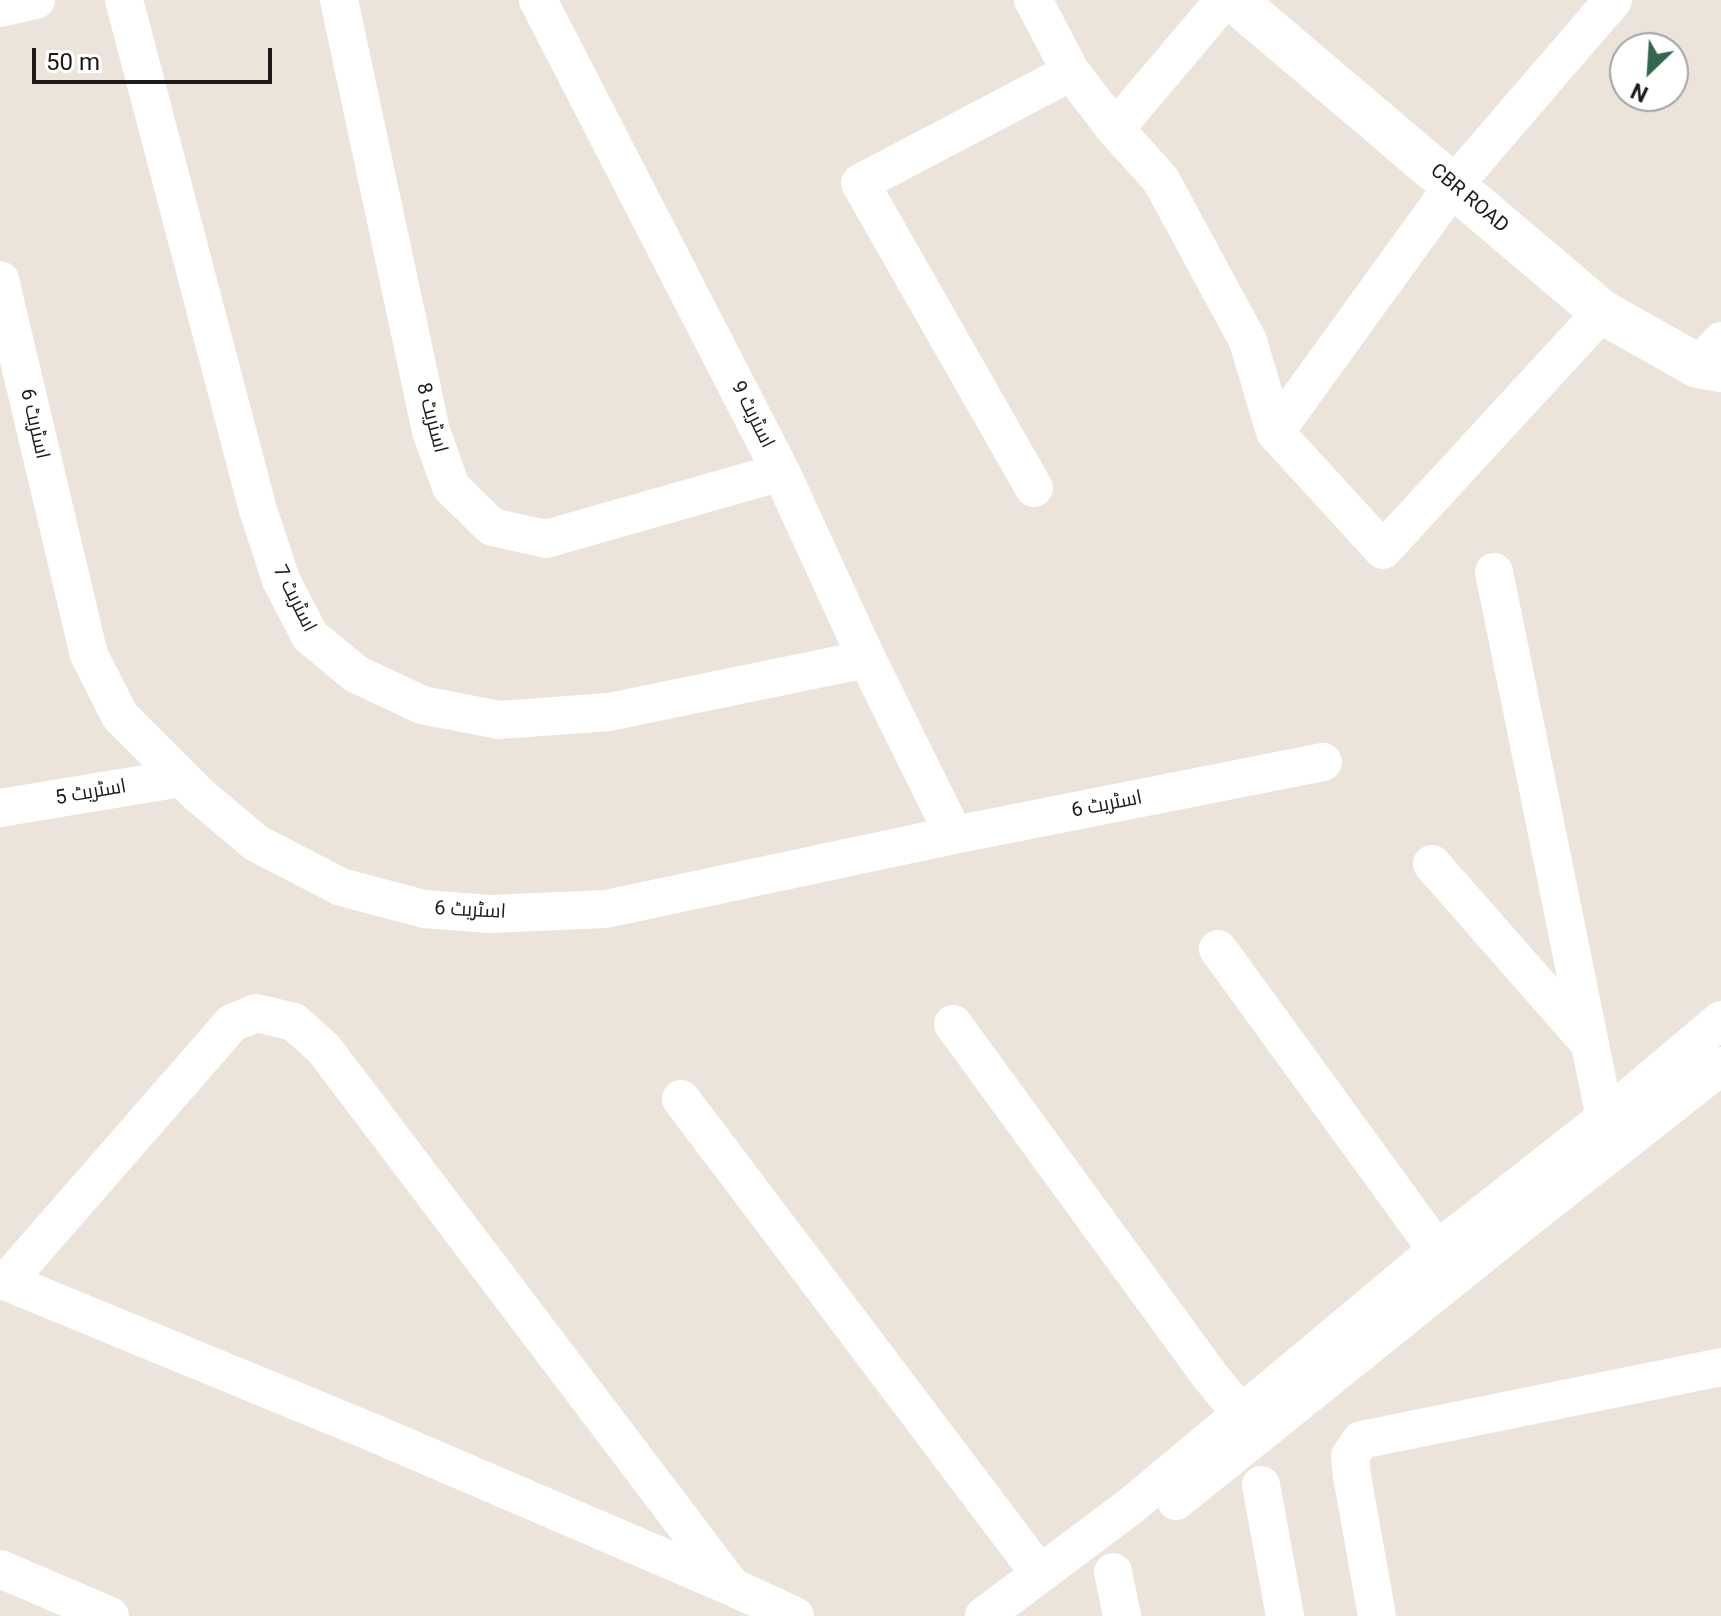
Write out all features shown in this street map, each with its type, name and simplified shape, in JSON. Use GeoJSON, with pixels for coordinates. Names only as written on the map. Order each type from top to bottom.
{"type":"FeatureCollection","features":[{"type":"Feature","properties":{"kind":"street"},"geometry":{"type":"LineString","coordinates":[[0,8],[36,0]]}},
{"type":"Feature","properties":{"kind":"street","name":"اسٹریٹ 7"},"geometry":{"type":"LineString","coordinates":[[124,0],[258,510],[281,580],[310,636],[356,674],[422,705],[499,720],[609,712],[867,659]]}},
{"type":"Feature","properties":{"kind":"street","name":"اسٹریٹ 8"},"geometry":{"type":"LineString","coordinates":[[339,0],[431,431],[451,487],[492,527],[546,539],[781,472]]}},
{"type":"Feature","properties":{"kind":"street","name":"اسٹریٹ 9"},"geometry":{"type":"LineString","coordinates":[[538,0],[781,472],[867,659],[954,835]]}},
{"type":"Feature","properties":{"kind":"street"},"geometry":{"type":"LineString","coordinates":[[1033,0],[1071,72],[1115,129],[1161,180],[1248,341],[1275,432],[1383,550],[1602,312]]}},
{"type":"Feature","properties":{"kind":"street"},"geometry":{"type":"LineString","coordinates":[[1115,129],[1224,0]]}},
{"type":"Feature","properties":{"kind":"street","name":"CBR ROAD"},"geometry":{"type":"LineString","coordinates":[[1234,0],[1602,312],[1713,359]]}},
{"type":"Feature","properties":{"kind":"street"},"geometry":{"type":"LineString","coordinates":[[1275,432],[1453,186],[1613,0]]}},
{"type":"Feature","properties":{"kind":"street"},"geometry":{"type":"LineString","coordinates":[[1034,488],[860,183],[1071,72]]}},
{"type":"Feature","properties":{"kind":"street","name":"اسٹریٹ 6"},"geometry":{"type":"LineString","coordinates":[[0,280],[89,655],[120,716],[181,778],[256,843],[341,887],[424,909],[490,914],[606,909],[954,835],[1323,762]]}},
{"type":"Feature","properties":{"kind":"street"},"geometry":{"type":"LineString","coordinates":[[1494,572],[1605,1118]]}},
{"type":"Feature","properties":{"kind":"street","name":"اسٹریٹ 5"},"geometry":{"type":"LineString","coordinates":[[0,808],[181,778]]}},
{"type":"Feature","properties":{"kind":"street"},"geometry":{"type":"LineString","coordinates":[[1432,864],[1592,1046]]}},
{"type":"Feature","properties":{"kind":"street"},"geometry":{"type":"LineString","coordinates":[[1218,949],[1437,1250]]}},
{"type":"Feature","properties":{"kind":"street"},"geometry":{"type":"LineString","coordinates":[[732,1587],[324,1049],[294,1022],[256,1013],[232,1023],[3,1281],[369,1431],[795,1616]]}},
{"type":"Feature","properties":{"kind":"street"},"geometry":{"type":"LineString","coordinates":[[1027,1616],[1250,1424],[1437,1250],[1605,1118],[1721,1020]]}},
{"type":"Feature","properties":{"kind":"street"},"geometry":{"type":"LineString","coordinates":[[953,1024],[1210,1376],[1250,1424]]}},
{"type":"Feature","properties":{"kind":"street"},"geometry":{"type":"LineString","coordinates":[[984,1616],[1518,1226],[1721,1066]]}},
{"type":"Feature","properties":{"kind":"street"},"geometry":{"type":"LineString","coordinates":[[681,1099],[1040,1574]]}},
{"type":"Feature","properties":{"kind":"street"},"geometry":{"type":"LineString","coordinates":[[1377,1616],[1350,1456],[1361,1440],[1721,1367]]}},
{"type":"Feature","properties":{"kind":"street"},"geometry":{"type":"LineString","coordinates":[[1261,1485],[1285,1616]]}},
{"type":"Feature","properties":{"kind":"street"},"geometry":{"type":"LineString","coordinates":[[0,1569],[110,1616]]}},
{"type":"Feature","properties":{"kind":"street"},"geometry":{"type":"LineString","coordinates":[[1113,1572],[1122,1616]]}}]}
